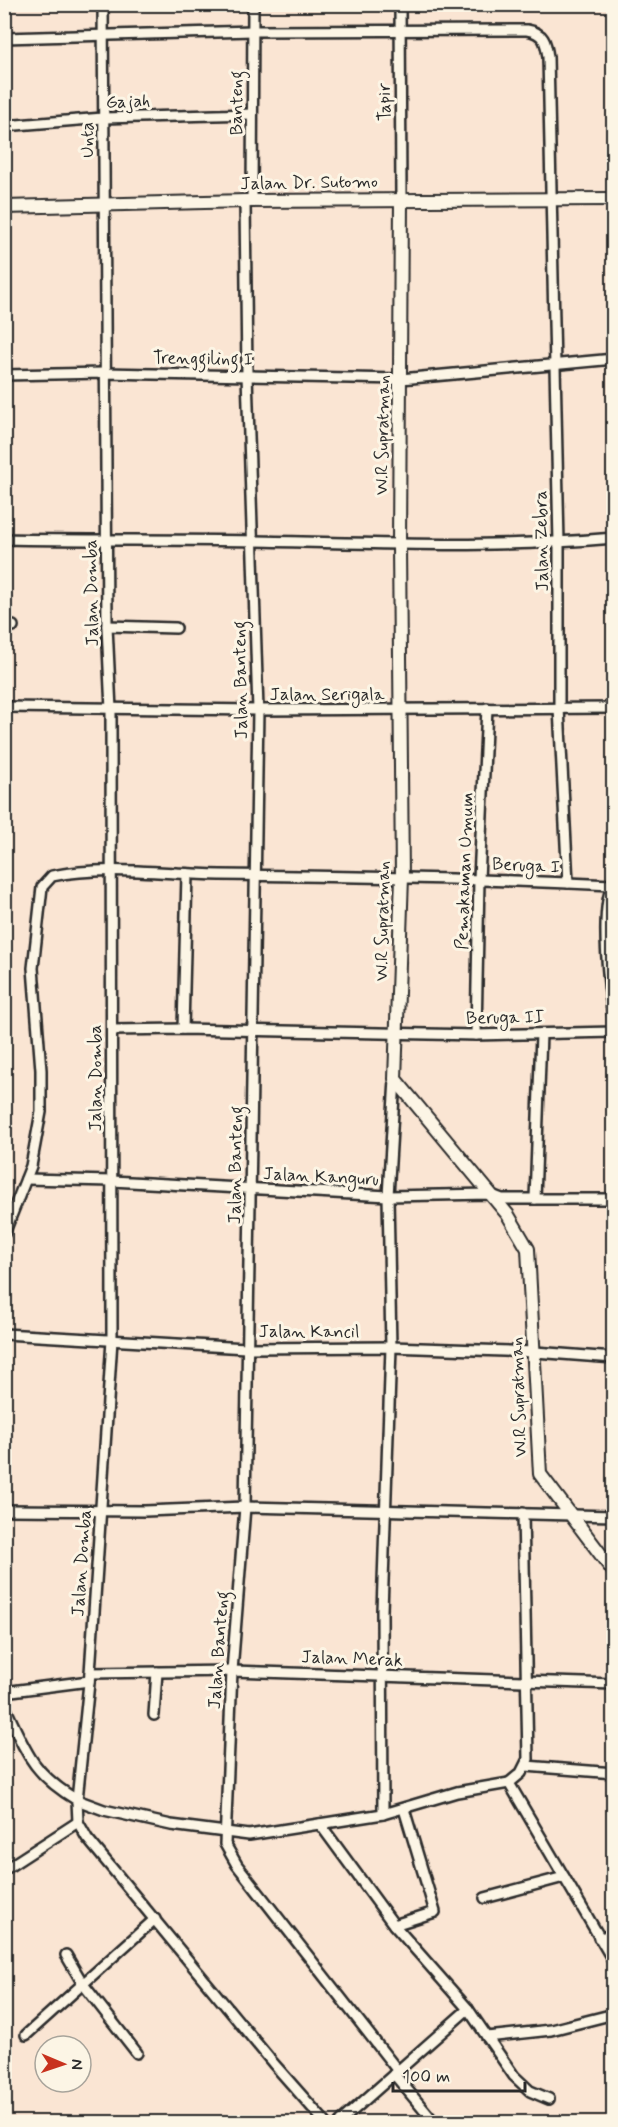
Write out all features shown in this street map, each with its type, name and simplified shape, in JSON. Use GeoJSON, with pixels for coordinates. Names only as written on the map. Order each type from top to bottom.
{"type":"FeatureCollection","features":[{"type":"Feature","properties":{"kind":"street","name":"Unta"},"geometry":{"type":"LineString","coordinates":[[102,4],[103,204]]}},
{"type":"Feature","properties":{"kind":"street","name":"Banteng"},"geometry":{"type":"LineString","coordinates":[[248,201],[253,4]]}},
{"type":"Feature","properties":{"kind":"street","name":"Tapir"},"geometry":{"type":"LineString","coordinates":[[400,4],[401,199]]}},
{"type":"Feature","properties":{"kind":"street"},"geometry":{"type":"LineString","coordinates":[[4,38],[253,31],[400,31]]}},
{"type":"Feature","properties":{"kind":"street","name":"Jalan Zebra"},"geometry":{"type":"LineString","coordinates":[[400,31],[534,31],[544,39],[549,57],[559,543],[559,708],[568,883]]}},
{"type":"Feature","properties":{"kind":"street","name":"Gajah"},"geometry":{"type":"LineString","coordinates":[[4,126],[104,118],[252,114]]}},
{"type":"Feature","properties":{"kind":"street","name":"W.R Supratman"},"geometry":{"type":"LineString","coordinates":[[401,199],[399,710],[402,877],[395,1079],[516,1226],[528,1249],[540,1474],[614,1572]]}},
{"type":"Feature","properties":{"kind":"street","name":"Jalan Dr. Sutomo"},"geometry":{"type":"LineString","coordinates":[[4,207],[248,201],[614,199]]}},
{"type":"Feature","properties":{"kind":"street","name":"Jalan Banteng"},"geometry":{"type":"LineString","coordinates":[[248,201],[248,375],[258,710],[254,1030],[246,1348],[245,1507],[232,1671],[225,1844],[237,1865],[434,2122]]}},
{"type":"Feature","properties":{"kind":"street","name":"Jalan Domba"},"geometry":{"type":"LineString","coordinates":[[78,1822],[77,1800],[89,1677],[112,1340],[111,710],[107,626],[103,204]]}},
{"type":"Feature","properties":{"kind":"street","name":"Trenggiling I"},"geometry":{"type":"LineString","coordinates":[[4,375],[104,373],[401,379],[614,359]]}},
{"type":"Feature","properties":{"kind":"street"},"geometry":{"type":"LineString","coordinates":[[4,539],[254,541],[399,546],[559,543],[614,538]]}},
{"type":"Feature","properties":{"kind":"street"},"geometry":{"type":"LineString","coordinates":[[107,626],[177,628]]}},
{"type":"Feature","properties":{"kind":"street","name":"Jalan Serigala"},"geometry":{"type":"LineString","coordinates":[[4,707],[111,710],[614,708]]}},
{"type":"Feature","properties":{"kind":"street","name":"Pemakaman Umum"},"geometry":{"type":"LineString","coordinates":[[476,1035],[479,879],[487,708]]}},
{"type":"Feature","properties":{"kind":"street","name":"Beruga I"},"geometry":{"type":"LineString","coordinates":[[4,1234],[26,1179],[37,1139],[41,1103],[33,968],[42,887],[52,876],[110,870],[187,874],[479,879],[613,885]]}},
{"type":"Feature","properties":{"kind":"street"},"geometry":{"type":"LineString","coordinates":[[183,1029],[187,874]]}},
{"type":"Feature","properties":{"kind":"street"},"geometry":{"type":"LineString","coordinates":[[613,885],[608,893],[606,912],[608,989],[614,1024]]}},
{"type":"Feature","properties":{"kind":"street","name":"Beruga II"},"geometry":{"type":"LineString","coordinates":[[112,1030],[183,1029],[476,1035],[614,1032]]}},
{"type":"Feature","properties":{"kind":"street"},"geometry":{"type":"LineString","coordinates":[[535,1198],[541,1034]]}},
{"type":"Feature","properties":{"kind":"street"},"geometry":{"type":"LineString","coordinates":[[383,1814],[382,1676],[392,1347],[388,1196],[395,1079]]}},
{"type":"Feature","properties":{"kind":"street","name":"Jalan Kanguru"},"geometry":{"type":"LineString","coordinates":[[26,1179],[112,1180],[388,1196],[489,1194],[502,1199],[614,1199]]}},
{"type":"Feature","properties":{"kind":"street","name":"Jalan Kancil"},"geometry":{"type":"LineString","coordinates":[[4,1334],[246,1348],[392,1347],[535,1352],[614,1358]]}},
{"type":"Feature","properties":{"kind":"street"},"geometry":{"type":"LineString","coordinates":[[4,1510],[101,1511],[245,1507],[614,1516]]}},
{"type":"Feature","properties":{"kind":"street"},"geometry":{"type":"LineString","coordinates":[[4,1705],[28,1755],[42,1777],[77,1800],[104,1810],[171,1825],[224,1832],[263,1834],[383,1814],[457,1792],[509,1782],[526,1766],[527,1680],[523,1513]]}},
{"type":"Feature","properties":{"kind":"street","name":"Jalan Merak"},"geometry":{"type":"LineString","coordinates":[[4,1692],[89,1677],[157,1672],[232,1671],[614,1684]]}},
{"type":"Feature","properties":{"kind":"street"},"geometry":{"type":"LineString","coordinates":[[154,1715],[157,1672]]}},
{"type":"Feature","properties":{"kind":"street"},"geometry":{"type":"LineString","coordinates":[[526,1766],[614,1773]]}},
{"type":"Feature","properties":{"kind":"street"},"geometry":{"type":"LineString","coordinates":[[509,1782],[614,1962]]}},
{"type":"Feature","properties":{"kind":"street"},"geometry":{"type":"LineString","coordinates":[[394,1925],[435,1912],[404,1809]]}},
{"type":"Feature","properties":{"kind":"street"},"geometry":{"type":"LineString","coordinates":[[4,1870],[78,1822],[87,1838],[325,2122]]}},
{"type":"Feature","properties":{"kind":"street"},"geometry":{"type":"LineString","coordinates":[[320,1824],[394,1925],[468,2009],[514,2076],[530,2091],[549,2099]]}},
{"type":"Feature","properties":{"kind":"street"},"geometry":{"type":"LineString","coordinates":[[485,1898],[564,1877]]}},
{"type":"Feature","properties":{"kind":"street"},"geometry":{"type":"LineString","coordinates":[[26,2035],[155,1919]]}},
{"type":"Feature","properties":{"kind":"street"},"geometry":{"type":"LineString","coordinates":[[599,1938],[614,1935]]}},
{"type":"Feature","properties":{"kind":"street"},"geometry":{"type":"LineString","coordinates":[[66,1955],[83,1984],[137,2053]]}},
{"type":"Feature","properties":{"kind":"street"},"geometry":{"type":"LineString","coordinates":[[341,2122],[468,2009]]}},
{"type":"Feature","properties":{"kind":"street"},"geometry":{"type":"LineString","coordinates":[[487,2037],[551,2030],[614,2014]]}}]}
